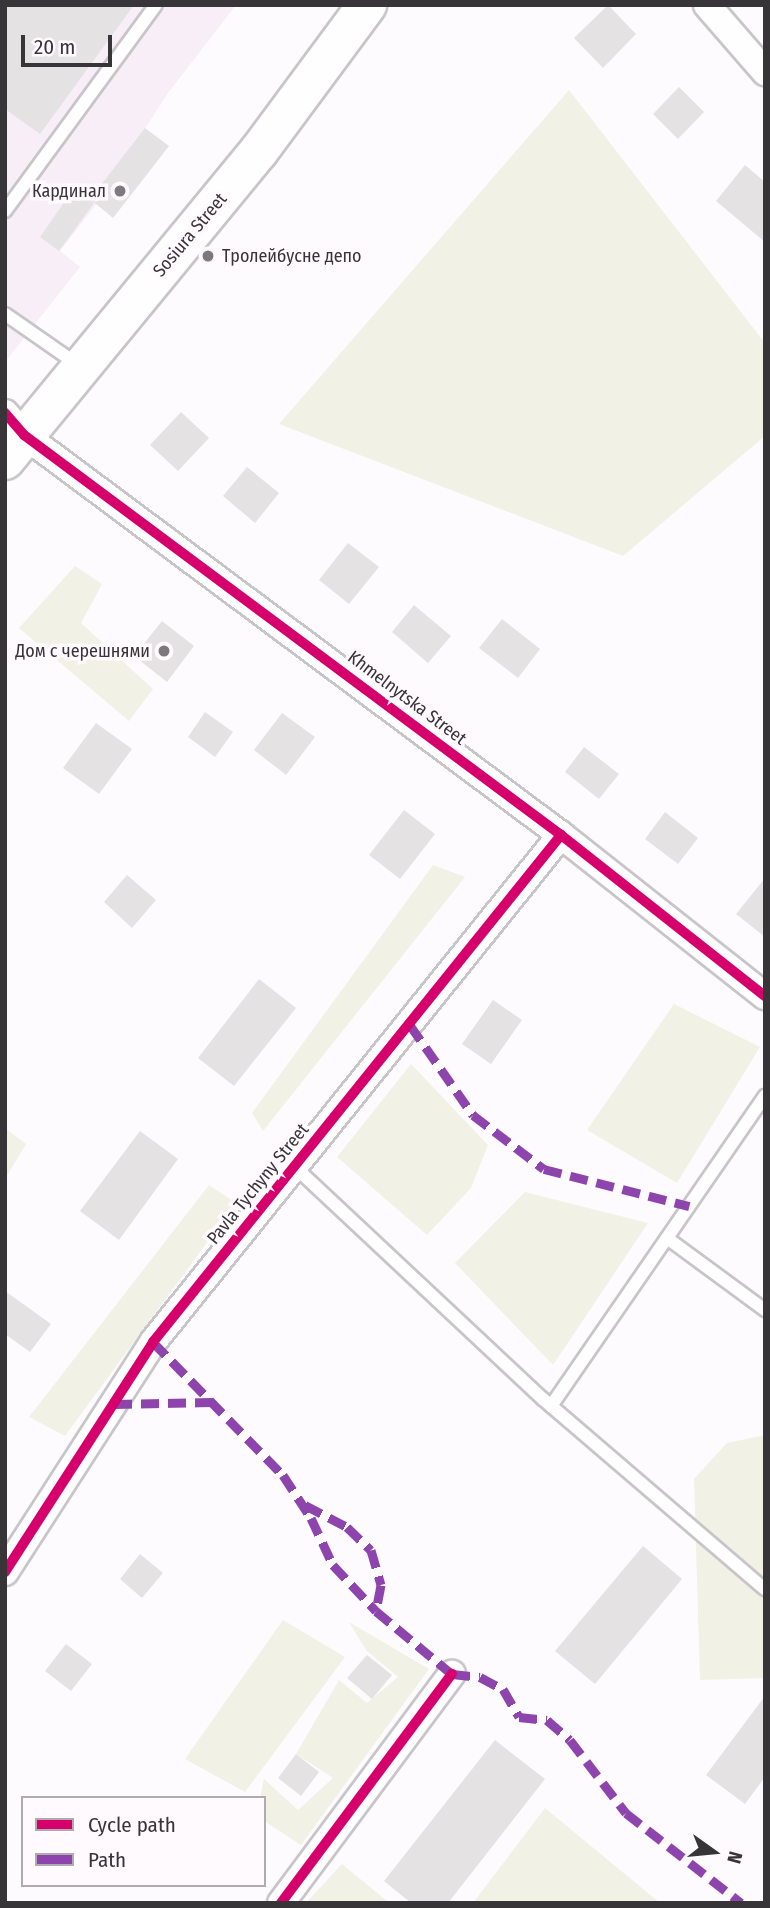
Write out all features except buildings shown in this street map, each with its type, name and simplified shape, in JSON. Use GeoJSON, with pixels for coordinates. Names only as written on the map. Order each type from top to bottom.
{"type":"FeatureCollection","features":[{"type":"Feature","properties":{"kind":"main road","name":"Sosiura Street"},"geometry":{"type":"LineString","coordinates":[[12,436],[80,367],[259,151],[367,5]]}},
{"type":"Feature","properties":{"kind":"street"},"geometry":{"type":"LineString","coordinates":[[707,5],[765,72]]}},
{"type":"Feature","properties":{"kind":"street","name":"Khmelnytska Street"},"geometry":{"type":"LineString","coordinates":[[12,436],[561,835],[765,996]]}},
{"type":"Feature","properties":{"kind":"street","name":"Pavla Tychyny Street"},"geometry":{"type":"LineString","coordinates":[[5,1572],[153,1342],[296,1168],[561,835]]}},
{"type":"Feature","properties":{"kind":"street"},"geometry":{"type":"LineString","coordinates":[[281,1903],[452,1674]]}},
{"type":"Feature","properties":{"kind":"lane"},"geometry":{"type":"LineString","coordinates":[[5,211],[156,5]]}},
{"type":"Feature","properties":{"kind":"lane"},"geometry":{"type":"LineString","coordinates":[[5,314],[80,367]]}},
{"type":"Feature","properties":{"kind":"lane"},"geometry":{"type":"LineString","coordinates":[[551,1406],[765,1096]]}},
{"type":"Feature","properties":{"kind":"lane"},"geometry":{"type":"LineString","coordinates":[[296,1168],[551,1406],[765,1589]]}},
{"type":"Feature","properties":{"kind":"lane"},"geometry":{"type":"LineString","coordinates":[[667,1238],[765,1310]]}},
{"type":"Feature","properties":{"kind":"shaded area"},"geometry":{"type":"Polygon","coordinates":[[[5,5],[236,5],[168,93],[94,207],[60,251],[80,267],[5,362],[5,5]]]}},
{"type":"Feature","properties":{"kind":"shaded area"},"geometry":{"type":"Polygon","coordinates":[[[569,90],[765,343],[765,436],[623,556],[279,424],[569,90]]]}},
{"type":"Feature","properties":{"kind":"shaded area"},"geometry":{"type":"Polygon","coordinates":[[[75,566],[102,584],[81,623],[153,689],[129,721],[19,628],[75,566]]]}},
{"type":"Feature","properties":{"kind":"shaded area"},"geometry":{"type":"Polygon","coordinates":[[[433,865],[465,877],[263,1131],[252,1113],[433,865]]]}},
{"type":"Feature","properties":{"kind":"shaded area"},"geometry":{"type":"Polygon","coordinates":[[[674,1004],[760,1047],[677,1183],[587,1130],[674,1004]]]}},
{"type":"Feature","properties":{"kind":"shaded area"},"geometry":{"type":"Polygon","coordinates":[[[411,1064],[488,1145],[471,1188],[427,1235],[337,1157],[411,1064]]]}},
{"type":"Feature","properties":{"kind":"shaded area"},"geometry":{"type":"Polygon","coordinates":[[[5,1128],[26,1144],[5,1179],[5,1128]]]}},
{"type":"Feature","properties":{"kind":"shaded area"},"geometry":{"type":"Polygon","coordinates":[[[209,1185],[236,1203],[65,1436],[29,1417],[209,1185]]]}},
{"type":"Feature","properties":{"kind":"shaded area"},"geometry":{"type":"Polygon","coordinates":[[[525,1192],[648,1223],[553,1365],[455,1263],[525,1192]]]}},
{"type":"Feature","properties":{"kind":"shaded area"},"geometry":{"type":"Polygon","coordinates":[[[765,1435],[765,1678],[700,1680],[694,1479],[727,1443],[765,1435]]]}},
{"type":"Feature","properties":{"kind":"shaded area"},"geometry":{"type":"Polygon","coordinates":[[[283,1620],[345,1657],[245,1792],[185,1759],[283,1620]]]}},
{"type":"Feature","properties":{"kind":"shaded area"},"geometry":{"type":"Polygon","coordinates":[[[349,1622],[429,1669],[301,1845],[266,1822],[266,1796],[260,1796],[264,1779],[298,1810],[333,1778],[296,1754],[339,1680],[367,1703],[398,1677],[366,1650],[349,1622]]]}},
{"type":"Feature","properties":{"kind":"shaded area"},"geometry":{"type":"Polygon","coordinates":[[[545,1808],[660,1903],[473,1903],[545,1808]]]}},
{"type":"Feature","properties":{"kind":"shaded area"},"geometry":{"type":"Polygon","coordinates":[[[342,1864],[387,1901],[389,1903],[306,1903],[342,1864]]]}},
{"type":"Feature","properties":{"kind":"marked path"},"geometry":{"type":"LineString","coordinates":[[410,1025],[473,1115],[544,1169],[689,1206]]}},
{"type":"Feature","properties":{"kind":"marked path"},"geometry":{"type":"LineString","coordinates":[[153,1342],[283,1475],[311,1518],[333,1565],[376,1611],[452,1674],[480,1677],[503,1689],[519,1717],[547,1720],[570,1740],[626,1813],[741,1903]]}},
{"type":"Feature","properties":{"kind":"marked path"},"geometry":{"type":"LineString","coordinates":[[114,1404],[212,1402]]}},
{"type":"Feature","properties":{"kind":"marked path"},"geometry":{"type":"LineString","coordinates":[[305,1505],[347,1527],[371,1550],[381,1585],[376,1611]]}},
{"type":"Feature","properties":{"kind":"cycle path"},"geometry":{"type":"LineString","coordinates":[[5,413],[24,435],[561,835],[765,996]]}},
{"type":"Feature","properties":{"kind":"cycle path"},"geometry":{"type":"LineString","coordinates":[[5,1572],[153,1342],[561,835]]}},
{"type":"Feature","properties":{"kind":"cycle path"},"geometry":{"type":"LineString","coordinates":[[281,1903],[452,1674]]}},
{"type":"Feature","properties":{"kind":"place","name":"Кардинал"},"geometry":{"type":"Point","coordinates":[120,191]}},
{"type":"Feature","properties":{"kind":"place","name":"Тролейбусне депо"},"geometry":{"type":"Point","coordinates":[208,256]}},
{"type":"Feature","properties":{"kind":"place","name":"Дом с черешнями"},"geometry":{"type":"Point","coordinates":[164,651]}}]}
